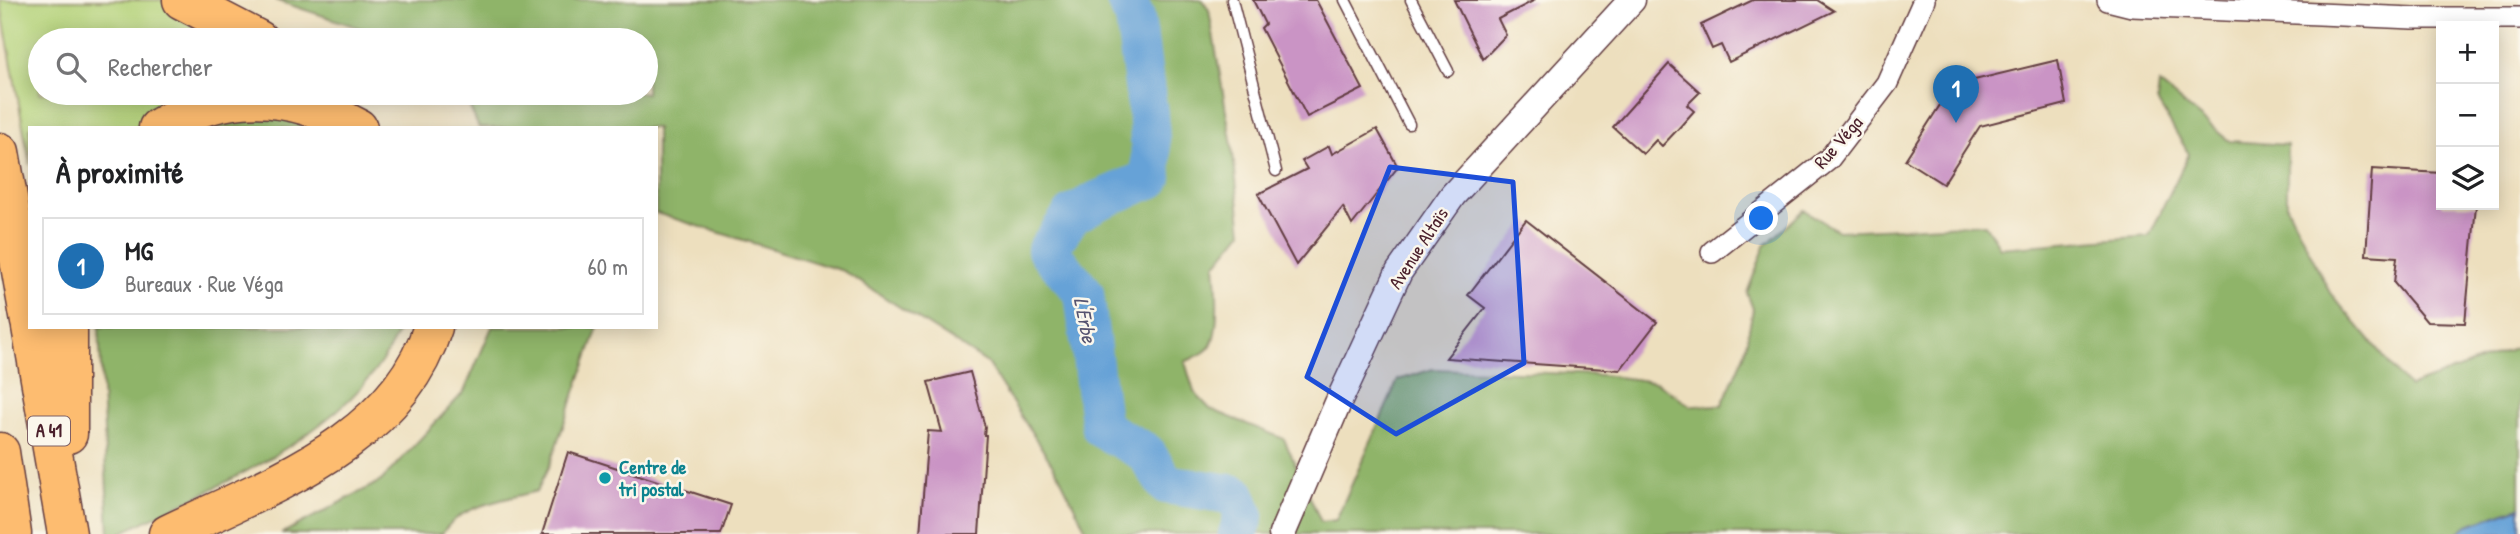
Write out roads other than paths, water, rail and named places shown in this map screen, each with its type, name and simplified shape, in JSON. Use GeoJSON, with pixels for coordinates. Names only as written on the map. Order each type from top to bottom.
{"type":"FeatureCollection","features":[{"type":"Feature","properties":{"kind":"highway"},"geometry":{"type":"LineString","coordinates":[[182,0],[236,28]]}},
{"type":"Feature","properties":{"kind":"highway"},"geometry":{"type":"LineString","coordinates":[[161,126],[174,118],[209,105]]}},
{"type":"Feature","properties":{"kind":"highway"},"geometry":{"type":"LineString","coordinates":[[304,105],[354,126]]}},
{"type":"Feature","properties":{"kind":"highway"},"geometry":{"type":"LineString","coordinates":[[359,105],[382,126]]}},
{"type":"Feature","properties":{"kind":"highway"},"geometry":{"type":"LineString","coordinates":[[0,152],[28,311]]}},
{"type":"Feature","properties":{"kind":"highway","name":"A 41"},"geometry":{"type":"LineString","coordinates":[[31,329],[67,534]]}},
{"type":"Feature","properties":{"kind":"highway"},"geometry":{"type":"LineString","coordinates":[[67,534],[68,329]]}},
{"type":"Feature","properties":{"kind":"highway"},"geometry":{"type":"LineString","coordinates":[[168,534],[295,472],[363,428],[388,405],[408,381],[424,352],[432,329]]}},
{"type":"Feature","properties":{"kind":"highway","name":"A 41"},"geometry":{"type":"LineString","coordinates":[[0,452],[12,534]]}},
{"type":"Feature","properties":{"kind":"street","name":"Avenue Altaïs"},"geometry":{"type":"LineString","coordinates":[[1595,39],[1608,0]]}},
{"type":"Feature","properties":{"kind":"street","name":"Avenue Altaïs"},"geometry":{"type":"LineString","coordinates":[[1284,531],[1338,403],[1399,272],[1453,195],[1632,0]]}},
{"type":"Feature","properties":{"kind":"street","name":"Rue Véga"},"geometry":{"type":"LineString","coordinates":[[1712,252],[1829,159],[1887,83],[1924,0]]}},
{"type":"Feature","properties":{"kind":"street"},"geometry":{"type":"LineString","coordinates":[[2108,0],[2132,6],[2413,19],[2520,18]]}},
{"type":"Feature","properties":{"kind":"lane"},"geometry":{"type":"LineString","coordinates":[[1232,0],[1276,171]]}},
{"type":"Feature","properties":{"kind":"lane"},"geometry":{"type":"LineString","coordinates":[[1345,0],[1409,124]]}},
{"type":"Feature","properties":{"kind":"lane"},"geometry":{"type":"LineString","coordinates":[[1411,0],[1448,71]]}},
{"type":"Feature","properties":{"kind":"water"},"geometry":{"type":"Polygon","coordinates":[[[2520,507],[2520,534],[2457,534],[2468,525],[2520,507]]]}},
{"type":"Feature","properties":{"kind":"waterway","name":"L'Erbe"},"geometry":{"type":"LineString","coordinates":[[1126,0],[1135,18],[1149,121],[1152,178],[1097,201],[1072,215],[1047,250],[1084,293],[1101,428],[1145,452],[1166,484],[1236,495],[1244,516],[1238,534]]}},
{"type":"Feature","properties":{"kind":"place","name":"MG"},"geometry":{"type":"Point","coordinates":[1956,123]}},
{"type":"Feature","properties":{"kind":"place","name":"Centre de tri postal"},"geometry":{"type":"Point","coordinates":[605,478]}}]}
